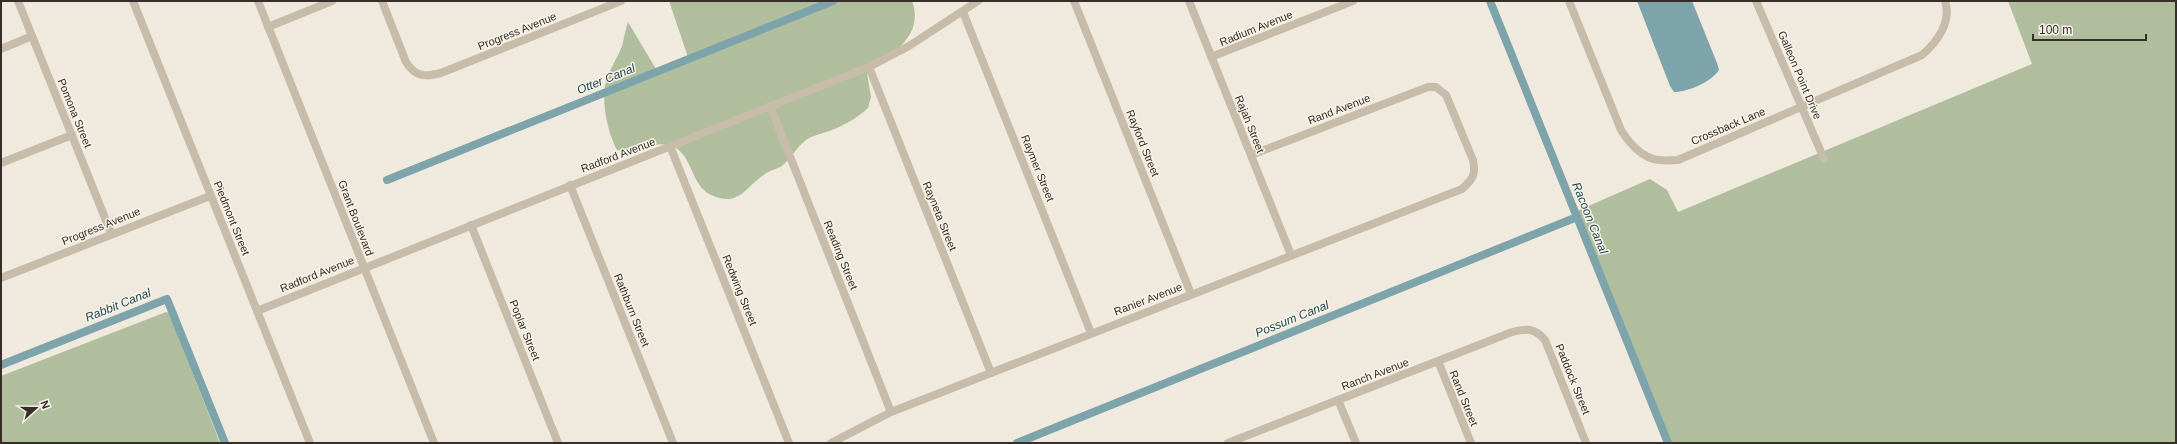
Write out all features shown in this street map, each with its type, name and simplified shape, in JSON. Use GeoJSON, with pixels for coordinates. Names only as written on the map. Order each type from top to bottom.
{"type":"FeatureCollection","features":[{"type":"Feature","properties":{"kind":"street","name":"Pomona Street"},"geometry":{"type":"LineString","coordinates":[[18,1],[111,233]]}},
{"type":"Feature","properties":{"kind":"street","name":"Piedmont Street"},"geometry":{"type":"LineString","coordinates":[[133,1],[310,443]]}},
{"type":"Feature","properties":{"kind":"street","name":"Grant Boulevard"},"geometry":{"type":"LineString","coordinates":[[258,1],[434,443]]}},
{"type":"Feature","properties":{"kind":"street"},"geometry":{"type":"LineString","coordinates":[[268,26],[332,1]]}},
{"type":"Feature","properties":{"kind":"street","name":"Progress Avenue"},"geometry":{"type":"LineString","coordinates":[[382,1],[406,62],[411,70],[419,75],[429,76],[441,73],[621,1]]}},
{"type":"Feature","properties":{"kind":"street","name":"Radford Avenue"},"geometry":{"type":"LineString","coordinates":[[257,311],[364,267],[869,67],[909,46],[978,1]]}},
{"type":"Feature","properties":{"kind":"street","name":"Rayford Street"},"geometry":{"type":"LineString","coordinates":[[1074,1],[1191,294]]}},
{"type":"Feature","properties":{"kind":"street","name":"Rajah Street"},"geometry":{"type":"LineString","coordinates":[[1189,1],[1291,255]]}},
{"type":"Feature","properties":{"kind":"street","name":"Radium Avenue"},"geometry":{"type":"LineString","coordinates":[[1211,57],[1353,1]]}},
{"type":"Feature","properties":{"kind":"street","name":"Crossback Lane"},"geometry":{"type":"LineString","coordinates":[[1569,1],[1621,130],[1629,143],[1647,155],[1658,160],[1678,160],[1922,55],[1933,45],[1941,32],[1946,19],[1945,1]]}},
{"type":"Feature","properties":{"kind":"street","name":"Galleon Point Drive"},"geometry":{"type":"LineString","coordinates":[[1756,1],[1824,158]]}},
{"type":"Feature","properties":{"kind":"street","name":"Raymer Street"},"geometry":{"type":"LineString","coordinates":[[963,12],[1092,333]]}},
{"type":"Feature","properties":{"kind":"street"},"geometry":{"type":"LineString","coordinates":[[1,49],[32,36]]}},
{"type":"Feature","properties":{"kind":"street","name":"Rayneta Street"},"geometry":{"type":"LineString","coordinates":[[869,67],[991,373]]}},
{"type":"Feature","properties":{"kind":"street","name":"Rand Avenue"},"geometry":{"type":"LineString","coordinates":[[1251,155],[1420,89],[1436,88],[1446,95],[1473,160],[1475,171],[1473,179]]}},
{"type":"Feature","properties":{"kind":"street","name":"Reading Street"},"geometry":{"type":"LineString","coordinates":[[770,106],[891,412]]}},
{"type":"Feature","properties":{"kind":"street"},"geometry":{"type":"LineString","coordinates":[[1,163],[72,136]]}},
{"type":"Feature","properties":{"kind":"street","name":"Redwing Street"},"geometry":{"type":"LineString","coordinates":[[670,146],[789,443]]}},
{"type":"Feature","properties":{"kind":"street","name":"Ranier Avenue"},"geometry":{"type":"LineString","coordinates":[[831,443],[891,412],[1462,189],[1473,179]]}},
{"type":"Feature","properties":{"kind":"street","name":"Rathburn Street"},"geometry":{"type":"LineString","coordinates":[[570,185],[673,443]]}},
{"type":"Feature","properties":{"kind":"street","name":"Progress Avenue"},"geometry":{"type":"LineString","coordinates":[[1,278],[111,233],[210,196]]}},
{"type":"Feature","properties":{"kind":"street","name":"Poplar Street"},"geometry":{"type":"LineString","coordinates":[[471,225],[558,443]]}},
{"type":"Feature","properties":{"kind":"street","name":"Ranch Avenue"},"geometry":{"type":"LineString","coordinates":[[1228,443],[1239,441],[1338,400],[1512,332],[1532,329]]}},
{"type":"Feature","properties":{"kind":"street","name":"Paddock Street"},"geometry":{"type":"LineString","coordinates":[[1532,329],[1539,333],[1545,340],[1586,443]]}},
{"type":"Feature","properties":{"kind":"street","name":"Rand Street"},"geometry":{"type":"LineString","coordinates":[[1438,361],[1470,443]]}},
{"type":"Feature","properties":{"kind":"street"},"geometry":{"type":"LineString","coordinates":[[1338,400],[1356,443]]}},
{"type":"Feature","properties":{"kind":"green space"},"geometry":{"type":"Polygon","coordinates":[[[669,1],[912,1],[915,13],[914,24],[910,34],[903,43],[886,59],[867,73],[871,97],[868,108],[839,127],[809,138],[802,143],[782,166],[768,172],[741,194],[729,199],[711,195],[704,190],[699,184],[684,156],[679,150],[672,146],[666,144],[632,151],[617,150],[610,134],[604,104],[605,86],[607,78],[622,46],[628,22],[656,69],[688,57],[669,1]]]}},
{"type":"Feature","properties":{"kind":"green space"},"geometry":{"type":"Polygon","coordinates":[[[2008,1],[2176,1],[2176,443],[1668,443],[1577,211],[1650,179],[1667,190],[1678,212],[2032,64],[2008,1]]]}},
{"type":"Feature","properties":{"kind":"green space"},"geometry":{"type":"Polygon","coordinates":[[[166,312],[169,313],[220,443],[1,443],[1,376],[166,312]]]}},
{"type":"Feature","properties":{"kind":"water"},"geometry":{"type":"Polygon","coordinates":[[[1637,1],[1692,1],[1719,70],[1711,78],[1699,86],[1680,92],[1674,92],[1670,86],[1637,1]]]}},
{"type":"Feature","properties":{"kind":"waterway","name":"Otter Canal"},"geometry":{"type":"LineString","coordinates":[[387,180],[833,1]]}},
{"type":"Feature","properties":{"kind":"waterway","name":"Racoon Canal"},"geometry":{"type":"LineString","coordinates":[[1490,1],[1668,443]]}},
{"type":"Feature","properties":{"kind":"waterway","name":"Possum Canal"},"geometry":{"type":"LineString","coordinates":[[1017,443],[1577,217]]}},
{"type":"Feature","properties":{"kind":"waterway","name":"Rabbit Canal"},"geometry":{"type":"LineString","coordinates":[[1,365],[167,299],[225,443]]}}]}
